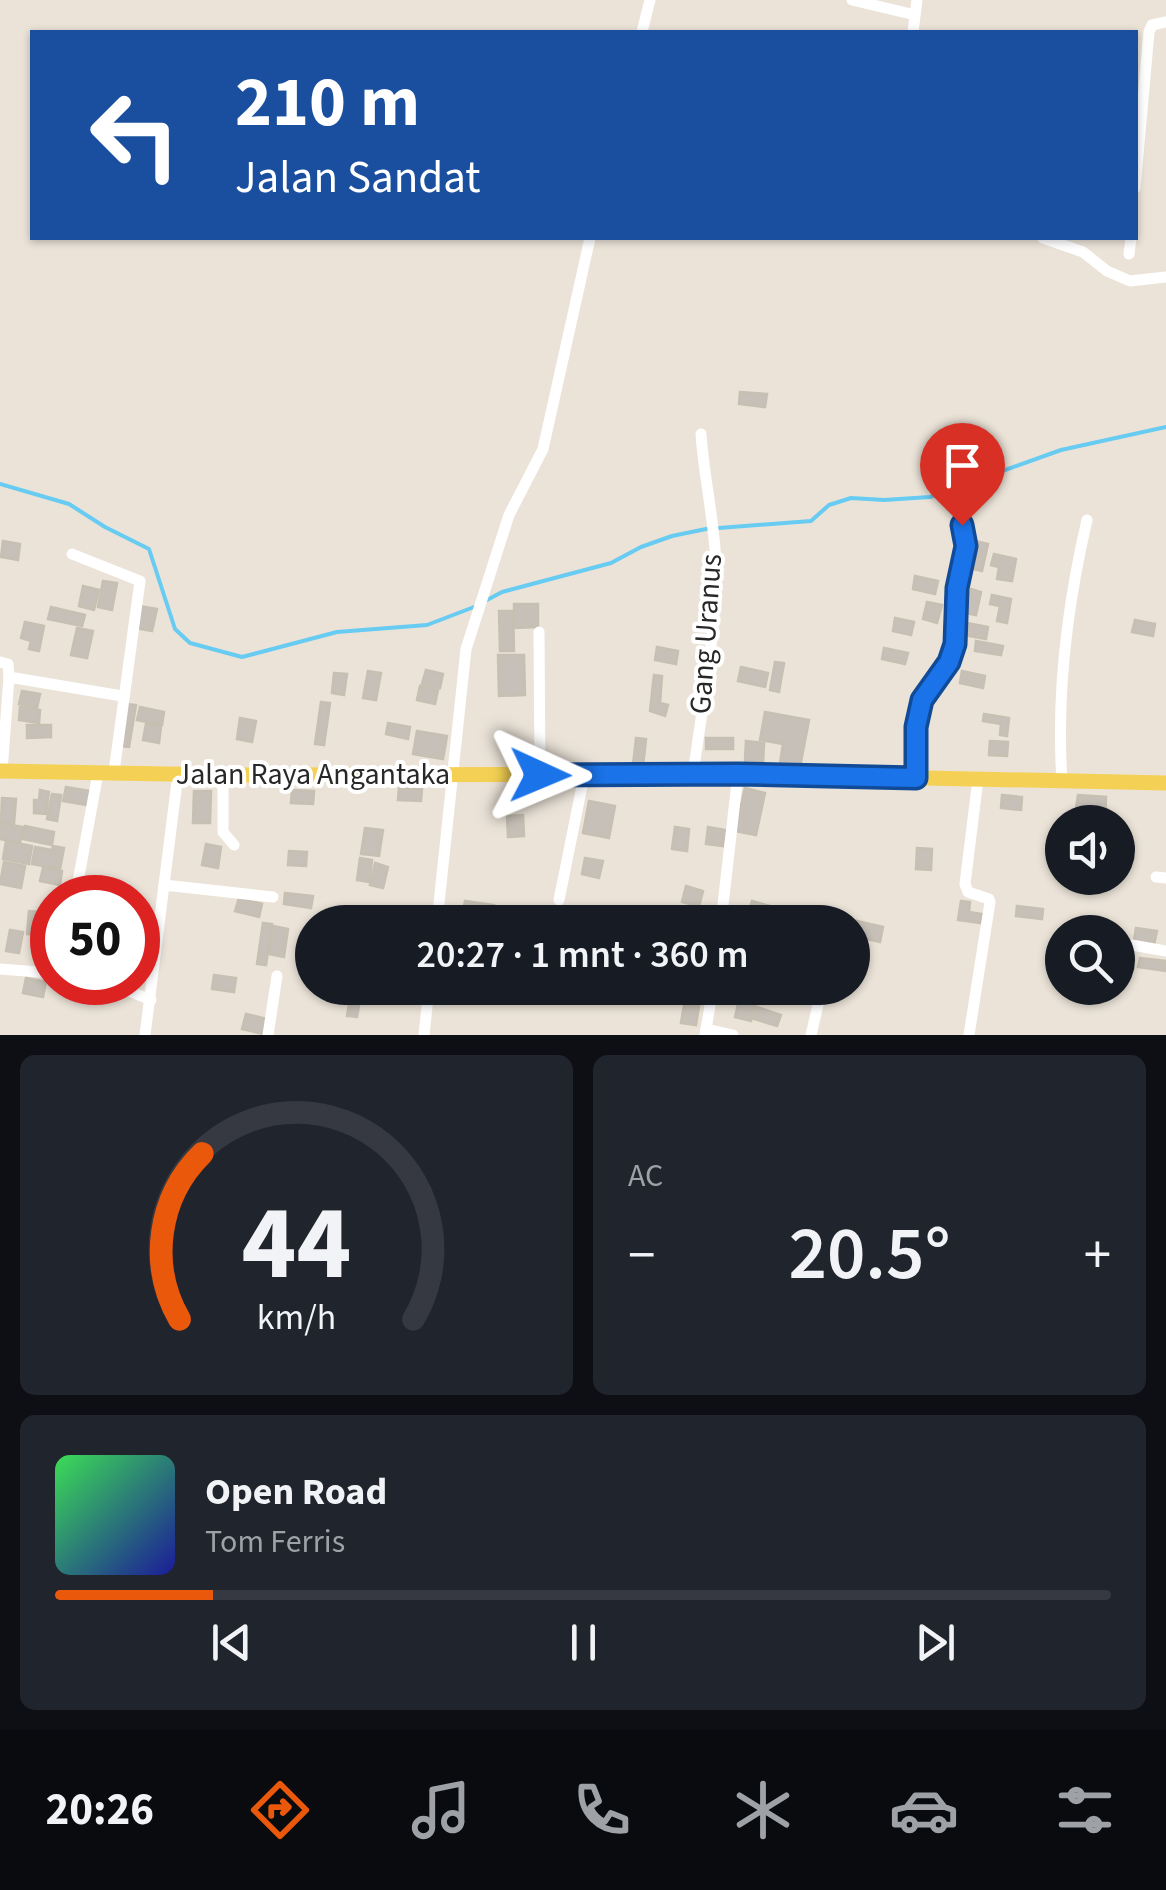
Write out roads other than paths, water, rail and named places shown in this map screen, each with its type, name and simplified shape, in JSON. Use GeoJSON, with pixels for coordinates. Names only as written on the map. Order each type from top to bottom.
{"type":"FeatureCollection","features":[{"type":"Feature","properties":{"kind":"main road","name":"Jalan Raya Angantaka"},"geometry":{"type":"LineString","coordinates":[[1,771],[223,775],[738,774],[1166,784]]}},
{"type":"Feature","properties":{"kind":"street"},"geometry":{"type":"LineString","coordinates":[[642,30],[650,0]]}},
{"type":"Feature","properties":{"kind":"street"},"geometry":{"type":"LineString","coordinates":[[852,0],[915,15]]}},
{"type":"Feature","properties":{"kind":"street"},"geometry":{"type":"LineString","coordinates":[[914,30],[917,0]]}},
{"type":"Feature","properties":{"kind":"street"},"geometry":{"type":"LineString","coordinates":[[1138,155],[1149,32],[1152,25],[1166,22]]}},
{"type":"Feature","properties":{"kind":"street"},"geometry":{"type":"LineString","coordinates":[[438,905],[461,682],[473,620],[509,514],[534,472],[542,449],[590,240]]}},
{"type":"Feature","properties":{"kind":"street"},"geometry":{"type":"LineString","coordinates":[[1049,240],[1083,252],[1130,281],[1166,276]]}},
{"type":"Feature","properties":{"kind":"street"},"geometry":{"type":"LineString","coordinates":[[1129,254],[1131,240]]}},
{"type":"Feature","properties":{"kind":"street","name":"Gang Uranus"},"geometry":{"type":"LineString","coordinates":[[693,776],[710,666],[716,580],[702,434]]}},
{"type":"Feature","properties":{"kind":"street"},"geometry":{"type":"LineString","coordinates":[[1062,781],[1063,657],[1087,520]]}},
{"type":"Feature","properties":{"kind":"street"},"geometry":{"type":"LineString","coordinates":[[916,778],[916,727],[922,700],[949,662],[955,644],[957,588],[966,546],[962,525]]}},
{"type":"Feature","properties":{"kind":"street"},"geometry":{"type":"LineString","coordinates":[[72,554],[140,581],[122,696],[81,875]]}},
{"type":"Feature","properties":{"kind":"street"},"geometry":{"type":"LineString","coordinates":[[539,632],[540,775]]}},
{"type":"Feature","properties":{"kind":"street"},"geometry":{"type":"LineString","coordinates":[[0,662],[8,664],[1,771]]}},
{"type":"Feature","properties":{"kind":"street"},"geometry":{"type":"LineString","coordinates":[[8,677],[122,696]]}},
{"type":"Feature","properties":{"kind":"street"},"geometry":{"type":"LineString","coordinates":[[160,920],[178,774]]}},
{"type":"Feature","properties":{"kind":"street"},"geometry":{"type":"LineString","coordinates":[[724,905],[738,774]]}},
{"type":"Feature","properties":{"kind":"street"},"geometry":{"type":"LineString","coordinates":[[223,775],[224,832],[234,845]]}},
{"type":"Feature","properties":{"kind":"street"},"geometry":{"type":"LineString","coordinates":[[558,900],[584,776]]}},
{"type":"Feature","properties":{"kind":"street"},"geometry":{"type":"LineString","coordinates":[[969,1035],[990,902],[968,892],[965,884],[978,779]]}},
{"type":"Feature","properties":{"kind":"street"},"geometry":{"type":"LineString","coordinates":[[164,885],[273,897]]}},
{"type":"Feature","properties":{"kind":"street"},"geometry":{"type":"LineString","coordinates":[[1135,946],[1166,951]]}},
{"type":"Feature","properties":{"kind":"street"},"geometry":{"type":"LineString","coordinates":[[0,969],[30,971]]}},
{"type":"Feature","properties":{"kind":"street"},"geometry":{"type":"LineString","coordinates":[[268,1035],[278,976]]}},
{"type":"Feature","properties":{"kind":"street"},"geometry":{"type":"LineString","coordinates":[[145,1035],[150,1005]]}},
{"type":"Feature","properties":{"kind":"street"},"geometry":{"type":"LineString","coordinates":[[424,1035],[427,1005]]}},
{"type":"Feature","properties":{"kind":"street"},"geometry":{"type":"LineString","coordinates":[[710,1005],[706,1032],[734,1035]]}},
{"type":"Feature","properties":{"kind":"street"},"geometry":{"type":"LineString","coordinates":[[811,1035],[818,1005]]}},
{"type":"Feature","properties":{"kind":"waterway"},"geometry":{"type":"LineString","coordinates":[[487,600],[502,592],[611,563],[672,536],[706,529],[811,521],[829,505],[851,498],[930,497],[1061,450],[1166,427]]}},
{"type":"Feature","properties":{"kind":"waterway"},"geometry":{"type":"LineString","coordinates":[[0,484],[69,504],[149,549],[175,629],[190,643],[242,657],[337,632],[427,625],[474,607]]}}]}
